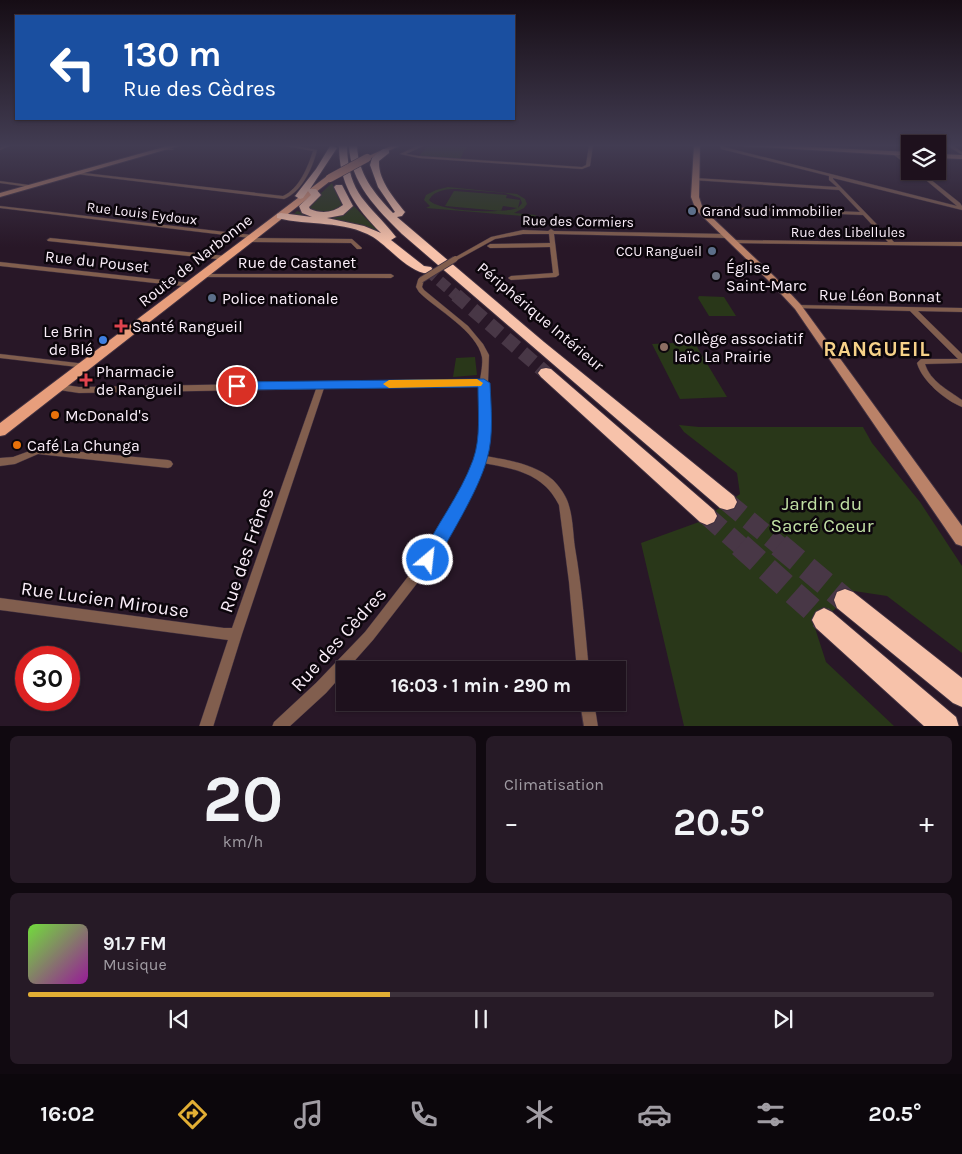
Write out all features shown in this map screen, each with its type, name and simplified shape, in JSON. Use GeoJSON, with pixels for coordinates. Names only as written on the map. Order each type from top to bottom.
{"type":"FeatureCollection","features":[{"type":"Feature","properties":{"kind":"highway"},"geometry":{"type":"LineString","coordinates":[[295,205],[314,179]]}},
{"type":"Feature","properties":{"kind":"highway"},"geometry":{"type":"LineString","coordinates":[[313,191],[316,195],[304,208],[308,213],[332,214],[345,209],[348,206],[336,179]]}},
{"type":"Feature","properties":{"kind":"highway"},"geometry":{"type":"LineString","coordinates":[[281,216],[345,224],[363,229],[377,235],[420,269],[428,270],[375,222],[353,194],[347,179]]}},
{"type":"Feature","properties":{"kind":"highway","name":"Périphérique Intérieur"},"geometry":{"type":"LineString","coordinates":[[361,179],[380,205],[408,233],[727,502]]}},
{"type":"Feature","properties":{"kind":"highway"},"geometry":{"type":"LineString","coordinates":[[371,179],[398,214],[501,304],[500,311]]}},
{"type":"Feature","properties":{"kind":"highway"},"geometry":{"type":"LineString","coordinates":[[380,179],[385,191],[400,212],[398,214]]}},
{"type":"Feature","properties":{"kind":"highway"},"geometry":{"type":"LineString","coordinates":[[270,224],[306,219]]}},
{"type":"Feature","properties":{"kind":"highway"},"geometry":{"type":"LineString","coordinates":[[546,373],[708,516]]}},
{"type":"Feature","properties":{"kind":"highway"},"geometry":{"type":"LineString","coordinates":[[844,600],[962,694]]}},
{"type":"Feature","properties":{"kind":"highway"},"geometry":{"type":"LineString","coordinates":[[824,620],[946,726]]}},
{"type":"Feature","properties":{"kind":"main road","name":"Route de Narbonne"},"geometry":{"type":"LineString","coordinates":[[0,431],[329,179]]}},
{"type":"Feature","properties":{"kind":"street"},"geometry":{"type":"LineString","coordinates":[[0,195],[55,179]]}},
{"type":"Feature","properties":{"kind":"street"},"geometry":{"type":"LineString","coordinates":[[125,179],[284,198],[291,195],[301,179]]}},
{"type":"Feature","properties":{"kind":"street"},"geometry":{"type":"LineString","coordinates":[[840,188],[695,179],[695,197],[698,206],[798,307],[962,539]]}},
{"type":"Feature","properties":{"kind":"street"},"geometry":{"type":"LineString","coordinates":[[831,179],[893,244]]}},
{"type":"Feature","properties":{"kind":"street"},"geometry":{"type":"LineString","coordinates":[[842,179],[962,209]]}},
{"type":"Feature","properties":{"kind":"street"},"geometry":{"type":"LineString","coordinates":[[928,180],[962,209]]}},
{"type":"Feature","properties":{"kind":"street"},"geometry":{"type":"LineString","coordinates":[[0,182],[29,186]]}},
{"type":"Feature","properties":{"kind":"street"},"geometry":{"type":"LineString","coordinates":[[698,206],[864,214]]}},
{"type":"Feature","properties":{"kind":"street","name":"Rue Louis Eydoux"},"geometry":{"type":"LineString","coordinates":[[0,208],[250,239],[352,241],[359,248]]}},
{"type":"Feature","properties":{"kind":"street","name":"Rue des Cormiers"},"geometry":{"type":"LineString","coordinates":[[484,383],[486,357],[481,346],[473,336],[421,291],[419,287],[421,280],[455,259],[488,240],[523,232],[730,239]]}},
{"type":"Feature","properties":{"kind":"street"},"geometry":{"type":"LineString","coordinates":[[511,278],[556,275],[551,232]]}},
{"type":"Feature","properties":{"kind":"street","name":"Rue des Libellules"},"geometry":{"type":"LineString","coordinates":[[730,239],[962,244]]}},
{"type":"Feature","properties":{"kind":"street"},"geometry":{"type":"LineString","coordinates":[[50,240],[226,258]]}},
{"type":"Feature","properties":{"kind":"street"},"geometry":{"type":"LineString","coordinates":[[490,246],[553,245]]}},
{"type":"Feature","properties":{"kind":"street","name":"Rue du Pouset"},"geometry":{"type":"LineString","coordinates":[[0,264],[191,285]]}},
{"type":"Feature","properties":{"kind":"street","name":"Rue de Castanet"},"geometry":{"type":"LineString","coordinates":[[203,276],[391,276]]}},
{"type":"Feature","properties":{"kind":"street","name":"Rue Léon Bonnat"},"geometry":{"type":"LineString","coordinates":[[798,307],[962,310]]}},
{"type":"Feature","properties":{"kind":"street"},"geometry":{"type":"LineString","coordinates":[[912,309],[962,360]]}},
{"type":"Feature","properties":{"kind":"street"},"geometry":{"type":"LineString","coordinates":[[0,356],[86,366]]}},
{"type":"Feature","properties":{"kind":"street"},"geometry":{"type":"LineString","coordinates":[[962,360],[924,361],[921,363],[921,370],[940,389],[962,404]]}},
{"type":"Feature","properties":{"kind":"street"},"geometry":{"type":"LineString","coordinates":[[59,387],[79,390],[484,383]]}},
{"type":"Feature","properties":{"kind":"street","name":"Rue des Cèdres"},"geometry":{"type":"LineString","coordinates":[[279,726],[321,688],[370,636],[428,560],[472,480],[480,458],[485,427],[484,383]]}},
{"type":"Feature","properties":{"kind":"street","name":"Rue des Frênes"},"geometry":{"type":"LineString","coordinates":[[206,726],[321,386]]}},
{"type":"Feature","properties":{"kind":"street"},"geometry":{"type":"LineString","coordinates":[[0,462],[17,461],[28,454],[38,451],[168,464]]}},
{"type":"Feature","properties":{"kind":"street"},"geometry":{"type":"LineString","coordinates":[[480,458],[531,470],[550,482],[559,493],[564,505],[575,582],[582,661]]}},
{"type":"Feature","properties":{"kind":"street"},"geometry":{"type":"LineString","coordinates":[[948,518],[962,520]]}},
{"type":"Feature","properties":{"kind":"street","name":"Rue Lucien Mirouse"},"geometry":{"type":"LineString","coordinates":[[0,604],[224,634],[236,634]]}},
{"type":"Feature","properties":{"kind":"street"},"geometry":{"type":"LineString","coordinates":[[588,711],[590,726]]}},
{"type":"Feature","properties":{"kind":"green space"},"geometry":{"type":"Polygon","coordinates":[[[332,183],[342,206],[326,212],[310,211],[308,205],[332,183]]]}},
{"type":"Feature","properties":{"kind":"green space"},"geometry":{"type":"Polygon","coordinates":[[[448,187],[517,194],[525,199],[527,204],[524,208],[514,213],[536,215],[535,217],[426,208],[430,206],[424,200],[426,195],[448,187]],[[453,189],[437,192],[429,200],[445,207],[471,211],[500,211],[445,206],[454,191],[507,195],[506,198],[520,200],[518,208],[522,203],[520,198],[505,193],[453,189]],[[503,206],[501,211],[517,208],[503,206]]]}},
{"type":"Feature","properties":{"kind":"green space"},"geometry":{"type":"Polygon","coordinates":[[[351,203],[380,233],[292,216],[297,211],[320,217],[351,203]]]}},
{"type":"Feature","properties":{"kind":"green space"},"geometry":{"type":"Polygon","coordinates":[[[699,296],[724,297],[736,316],[709,316],[698,298],[699,296]]]}},
{"type":"Feature","properties":{"kind":"green space"},"geometry":{"type":"Polygon","coordinates":[[[694,342],[727,397],[680,399],[652,344],[694,342]]]}},
{"type":"Feature","properties":{"kind":"green space"},"geometry":{"type":"Polygon","coordinates":[[[475,357],[477,375],[453,377],[456,358],[475,357]]]}},
{"type":"Feature","properties":{"kind":"green space","name":"Jardin du Sacré Coeur"},"geometry":{"type":"Polygon","coordinates":[[[679,425],[699,427],[863,427],[872,443],[920,502],[962,566],[962,653],[887,596],[854,591],[815,628],[826,662],[894,726],[684,726],[641,543],[699,522],[740,494],[737,473],[684,432],[679,425]]]}},
{"type":"Feature","properties":{"kind":"tunnel"},"geometry":{"type":"LineString","coordinates":[[427,270],[458,297]]}},
{"type":"Feature","properties":{"kind":"tunnel"},"geometry":{"type":"LineString","coordinates":[[456,295],[546,373]]}},
{"type":"Feature","properties":{"kind":"tunnel"},"geometry":{"type":"LineString","coordinates":[[727,502],[780,546]]}},
{"type":"Feature","properties":{"kind":"tunnel"},"geometry":{"type":"LineString","coordinates":[[707,516],[741,546]]}},
{"type":"Feature","properties":{"kind":"tunnel"},"geometry":{"type":"LineString","coordinates":[[740,545],[824,620]]}},
{"type":"Feature","properties":{"kind":"tunnel"},"geometry":{"type":"LineString","coordinates":[[779,545],[845,600]]}},
{"type":"Feature","properties":{"kind":"slow traffic"},"geometry":{"type":"LineString","coordinates":[[389,384],[477,383]]}},
{"type":"Feature","properties":{"kind":"place","name":"Grand sud immobilier"},"geometry":{"type":"Point","coordinates":[692,211]}},
{"type":"Feature","properties":{"kind":"place","name":"CCU Rangueil"},"geometry":{"type":"Point","coordinates":[712,251]}},
{"type":"Feature","properties":{"kind":"place","name":"Église Saint-Marc"},"geometry":{"type":"Point","coordinates":[716,276]}},
{"type":"Feature","properties":{"kind":"place","name":"Police nationale"},"geometry":{"type":"Point","coordinates":[212,298]}},
{"type":"Feature","properties":{"kind":"place","name":"Santé Rangueil"},"geometry":{"type":"Point","coordinates":[121,326]}},
{"type":"Feature","properties":{"kind":"place","name":"Le Brin de Blé"},"geometry":{"type":"Point","coordinates":[103,340]}},
{"type":"Feature","properties":{"kind":"place","name":"Collège associatif laïc La Prairie"},"geometry":{"type":"Point","coordinates":[664,347]}},
{"type":"Feature","properties":{"kind":"place","name":"Pharmacie de Rangueil"},"geometry":{"type":"Point","coordinates":[86,380]}},
{"type":"Feature","properties":{"kind":"place","name":"McDonald's"},"geometry":{"type":"Point","coordinates":[55,415]}},
{"type":"Feature","properties":{"kind":"place","name":"Café La Chunga"},"geometry":{"type":"Point","coordinates":[17,445]}},
{"type":"Feature","properties":{"kind":"district","name":"RANGUEIL"},"geometry":{"type":"Point","coordinates":[877,349]}},
{"type":"Feature","properties":{"kind":"route"},"geometry":{"type":"LineString","coordinates":[[237,386],[484,383],[485,427],[480,458],[472,480],[428,560]]}}]}
